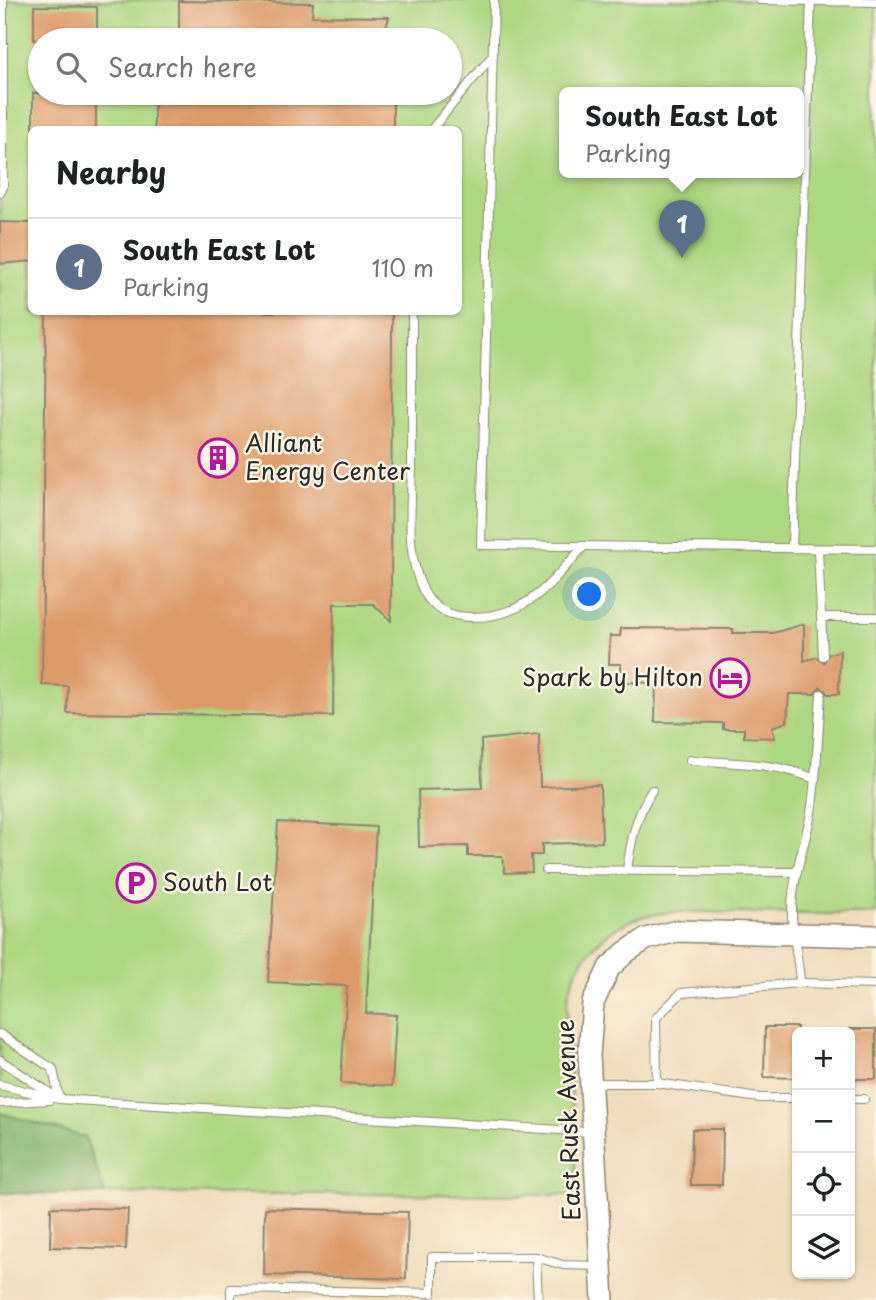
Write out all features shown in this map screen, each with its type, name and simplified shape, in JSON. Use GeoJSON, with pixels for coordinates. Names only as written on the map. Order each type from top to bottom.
{"type":"FeatureCollection","features":[{"type":"Feature","properties":{"kind":"street","name":"East Rusk Avenue"},"geometry":{"type":"LineString","coordinates":[[603,1300],[590,1083],[593,1003],[609,968],[646,939],[677,930],[876,936]]}},
{"type":"Feature","properties":{"kind":"lane"},"geometry":{"type":"LineString","coordinates":[[0,192],[3,187],[3,0]]}},
{"type":"Feature","properties":{"kind":"lane"},"geometry":{"type":"LineString","coordinates":[[494,0],[481,545],[876,550]]}},
{"type":"Feature","properties":{"kind":"lane"},"geometry":{"type":"LineString","coordinates":[[760,0],[876,2]]}},
{"type":"Feature","properties":{"kind":"lane"},"geometry":{"type":"LineString","coordinates":[[792,548],[811,0]]}},
{"type":"Feature","properties":{"kind":"lane"},"geometry":{"type":"LineString","coordinates":[[462,92],[493,55]]}},
{"type":"Feature","properties":{"kind":"lane"},"geometry":{"type":"LineString","coordinates":[[434,126],[452,105]]}},
{"type":"Feature","properties":{"kind":"lane"},"geometry":{"type":"LineString","coordinates":[[412,315],[412,522],[415,572],[425,595],[442,612],[458,617],[511,612],[539,596],[584,546]]}},
{"type":"Feature","properties":{"kind":"lane"},"geometry":{"type":"LineString","coordinates":[[818,549],[822,656]]}},
{"type":"Feature","properties":{"kind":"lane"},"geometry":{"type":"LineString","coordinates":[[821,617],[876,617]]}},
{"type":"Feature","properties":{"kind":"lane"},"geometry":{"type":"LineString","coordinates":[[800,983],[799,955],[792,932],[795,872],[810,816],[821,694]]}},
{"type":"Feature","properties":{"kind":"lane"},"geometry":{"type":"LineString","coordinates":[[690,760],[768,766],[797,771],[815,779]]}},
{"type":"Feature","properties":{"kind":"lane"},"geometry":{"type":"LineString","coordinates":[[627,870],[641,806],[652,790]]}},
{"type":"Feature","properties":{"kind":"lane"},"geometry":{"type":"LineString","coordinates":[[546,870],[795,872]]}},
{"type":"Feature","properties":{"kind":"lane"},"geometry":{"type":"LineString","coordinates":[[657,1083],[656,1018],[681,993],[800,983],[876,985]]}},
{"type":"Feature","properties":{"kind":"lane"},"geometry":{"type":"LineString","coordinates":[[0,1034],[53,1069],[58,1099]]}},
{"type":"Feature","properties":{"kind":"lane"},"geometry":{"type":"LineString","coordinates":[[0,1060],[58,1099]]}},
{"type":"Feature","properties":{"kind":"lane"},"geometry":{"type":"LineString","coordinates":[[590,1083],[657,1083],[759,1098],[792,1098]]}},
{"type":"Feature","properties":{"kind":"lane"},"geometry":{"type":"LineString","coordinates":[[0,1085],[58,1099]]}},
{"type":"Feature","properties":{"kind":"lane"},"geometry":{"type":"LineString","coordinates":[[855,1098],[864,1099]]}},
{"type":"Feature","properties":{"kind":"lane"},"geometry":{"type":"LineString","coordinates":[[0,1103],[5,1105],[58,1099],[593,1132]]}},
{"type":"Feature","properties":{"kind":"lane"},"geometry":{"type":"LineString","coordinates":[[230,1300],[231,1289],[432,1297],[432,1257],[536,1257],[563,1265],[601,1266]]}},
{"type":"Feature","properties":{"kind":"lane"},"geometry":{"type":"LineString","coordinates":[[536,1257],[538,1300]]}},
{"type":"Feature","properties":{"kind":"green space","name":"Alliant Energy Center"},"geometry":{"type":"Polygon","coordinates":[[[0,0],[876,0],[876,914],[665,913],[636,919],[601,940],[578,969],[572,981],[567,1005],[577,1195],[0,1193],[0,0]]]}},
{"type":"Feature","properties":{"kind":"green space"},"geometry":{"type":"Polygon","coordinates":[[[0,1113],[85,1137],[105,1194],[0,1193],[0,1113]]]}},
{"type":"Feature","properties":{"kind":"building"},"geometry":{"type":"Polygon","coordinates":[[[179,1],[313,3],[312,16],[389,17],[386,28],[179,28],[179,1]]]}},
{"type":"Feature","properties":{"kind":"building"},"geometry":{"type":"Polygon","coordinates":[[[34,6],[97,7],[97,28],[34,28],[34,6]]]}},
{"type":"Feature","properties":{"kind":"building"},"geometry":{"type":"Polygon","coordinates":[[[33,105],[96,105],[96,126],[33,126],[33,105]]]}},
{"type":"Feature","properties":{"kind":"building"},"geometry":{"type":"Polygon","coordinates":[[[154,105],[393,105],[393,126],[154,126],[154,105]]]}},
{"type":"Feature","properties":{"kind":"building"},"geometry":{"type":"Polygon","coordinates":[[[0,222],[28,223],[28,261],[0,264],[0,222]]]}},
{"type":"Feature","properties":{"kind":"building","name":"Alliant Energy Center"},"geometry":{"type":"Polygon","coordinates":[[[46,315],[392,315],[391,621],[373,604],[334,604],[333,716],[67,713],[68,686],[42,685],[46,315]]]}},
{"type":"Feature","properties":{"kind":"building","name":"Spark by Hilton"},"geometry":{"type":"Polygon","coordinates":[[[804,624],[804,661],[817,657],[824,662],[829,654],[840,651],[839,694],[828,694],[821,687],[814,694],[789,694],[787,722],[772,727],[775,738],[744,737],[744,729],[723,729],[723,723],[655,722],[656,683],[621,682],[621,664],[609,664],[610,636],[620,636],[621,628],[733,629],[733,633],[773,633],[804,624]]]}},
{"type":"Feature","properties":{"kind":"building"},"geometry":{"type":"Polygon","coordinates":[[[539,734],[540,787],[600,785],[602,842],[542,844],[542,855],[531,855],[532,872],[505,873],[502,856],[468,856],[468,846],[419,847],[418,790],[482,788],[481,740],[539,734]]]}},
{"type":"Feature","properties":{"kind":"building"},"geometry":{"type":"Polygon","coordinates":[[[278,822],[376,827],[366,1013],[396,1015],[392,1086],[341,1083],[347,986],[268,982],[278,822]]]}},
{"type":"Feature","properties":{"kind":"building"},"geometry":{"type":"Polygon","coordinates":[[[765,1027],[792,1027],[792,1078],[764,1077],[765,1027]]]}},
{"type":"Feature","properties":{"kind":"building"},"geometry":{"type":"Polygon","coordinates":[[[855,1029],[876,1029],[876,1079],[855,1079],[855,1029]]]}},
{"type":"Feature","properties":{"kind":"building"},"geometry":{"type":"Polygon","coordinates":[[[692,1129],[723,1129],[722,1185],[691,1185],[692,1129]]]}},
{"type":"Feature","properties":{"kind":"building"},"geometry":{"type":"Polygon","coordinates":[[[51,1207],[128,1209],[126,1249],[50,1247],[51,1207]]]}},
{"type":"Feature","properties":{"kind":"building"},"geometry":{"type":"Polygon","coordinates":[[[265,1208],[408,1212],[406,1279],[264,1275],[265,1208]]]}},
{"type":"Feature","properties":{"kind":"place","name":"South East Lot"},"geometry":{"type":"Point","coordinates":[682,258]}},
{"type":"Feature","properties":{"kind":"place","name":"Alliant Energy Center"},"geometry":{"type":"Point","coordinates":[218,458]}},
{"type":"Feature","properties":{"kind":"place","name":"Spark by Hilton"},"geometry":{"type":"Point","coordinates":[730,678]}},
{"type":"Feature","properties":{"kind":"place","name":"South Lot"},"geometry":{"type":"Point","coordinates":[136,883]}}]}
